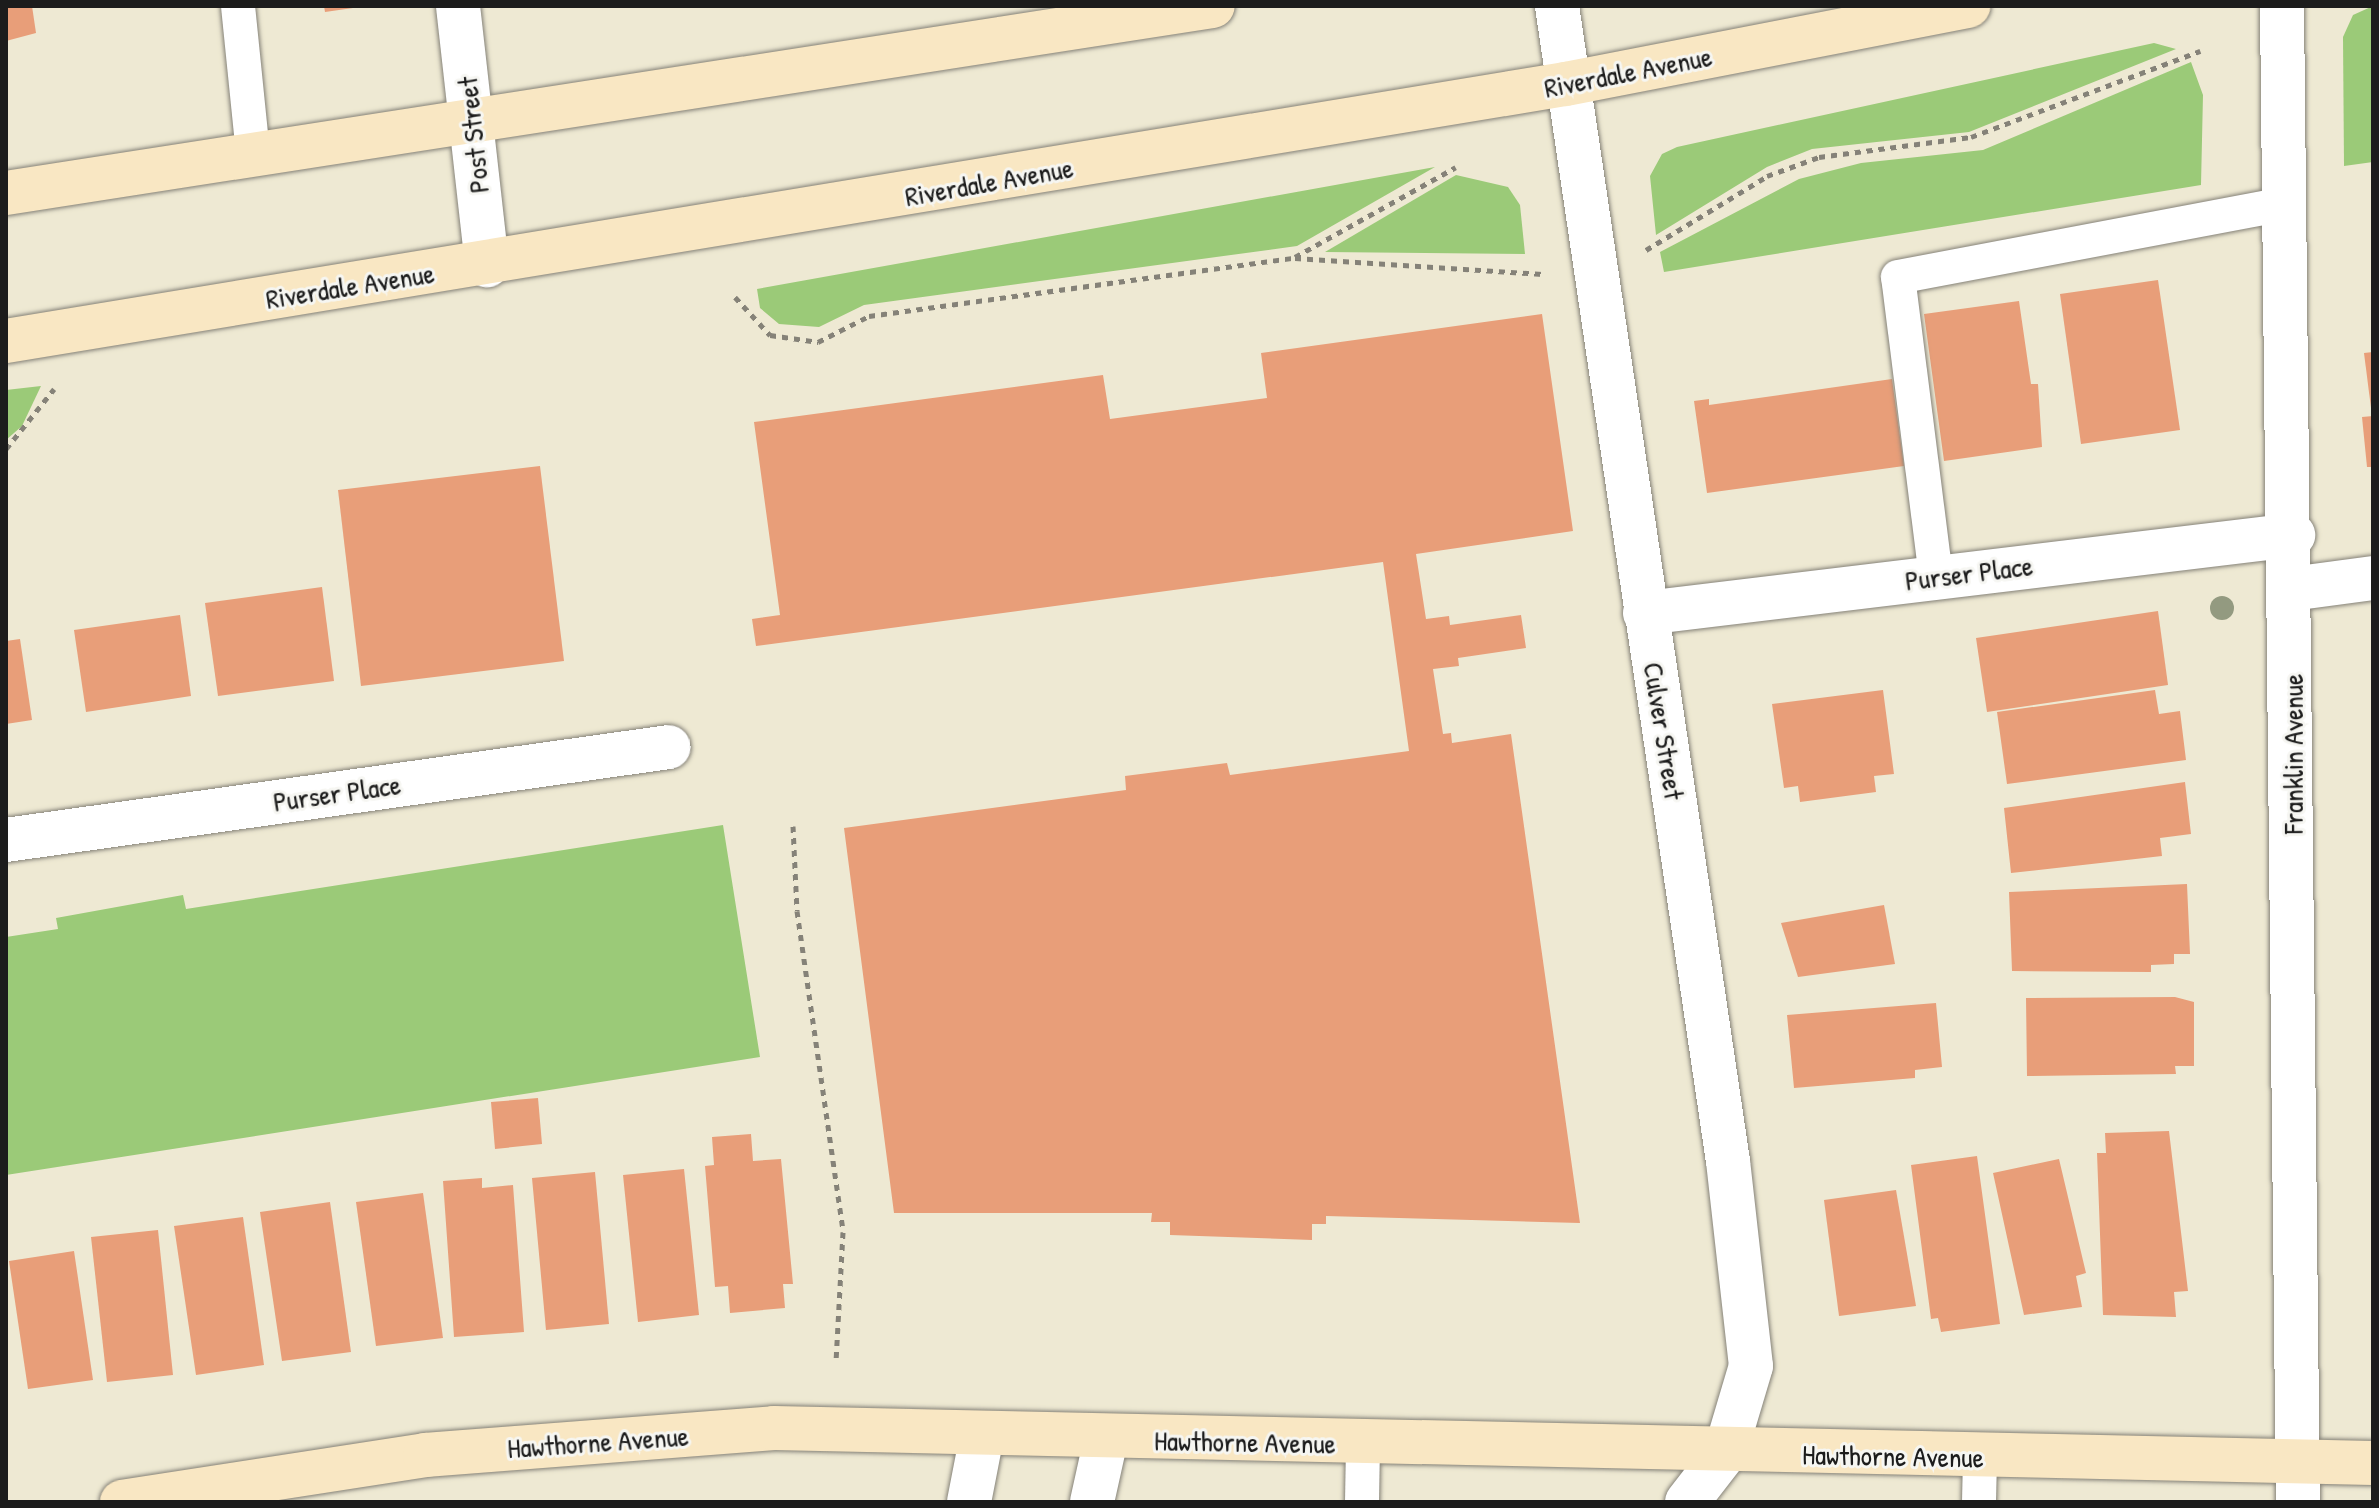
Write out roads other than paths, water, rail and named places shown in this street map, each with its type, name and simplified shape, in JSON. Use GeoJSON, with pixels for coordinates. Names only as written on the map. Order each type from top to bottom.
{"type":"FeatureCollection","features":[{"type":"Feature","properties":{"kind":"main road"},"geometry":{"type":"LineString","coordinates":[[6,193],[471,120],[1070,17],[1213,6]]}},
{"type":"Feature","properties":{"kind":"main road","name":"Riverdale Avenue"},"geometry":{"type":"LineString","coordinates":[[6,341],[487,265],[1566,84],[1969,6]]}},
{"type":"Feature","properties":{"kind":"main road","name":"Hawthorne Avenue"},"geometry":{"type":"LineString","coordinates":[[122,1502],[425,1455],[774,1428],[1106,1439],[1980,1457],[2298,1482],[2373,1463]]}},
{"type":"Feature","properties":{"kind":"street","name":"Post Street"},"geometry":{"type":"LineString","coordinates":[[458,6],[487,265]]}},
{"type":"Feature","properties":{"kind":"street","name":"Culver Street"},"geometry":{"type":"LineString","coordinates":[[1557,6],[1566,84],[1728,1161],[1751,1366],[1725,1453]]}},
{"type":"Feature","properties":{"kind":"street","name":"Franklin Avenue"},"geometry":{"type":"LineString","coordinates":[[2282,6],[2293,535],[2298,1482]]}},
{"type":"Feature","properties":{"kind":"street","name":"Purser Place"},"geometry":{"type":"LineString","coordinates":[[1645,613],[2293,535]]}},
{"type":"Feature","properties":{"kind":"street"},"geometry":{"type":"LineString","coordinates":[[2291,589],[2373,578]]}},
{"type":"Feature","properties":{"kind":"street","name":"Purser Place"},"geometry":{"type":"LineString","coordinates":[[6,840],[669,747]]}},
{"type":"Feature","properties":{"kind":"street"},"geometry":{"type":"LineString","coordinates":[[969,1502],[982,1435]]}},
{"type":"Feature","properties":{"kind":"street"},"geometry":{"type":"LineString","coordinates":[[1092,1502],[1106,1439]]}},
{"type":"Feature","properties":{"kind":"street"},"geometry":{"type":"LineString","coordinates":[[1687,1502],[1725,1453]]}},
{"type":"Feature","properties":{"kind":"lane"},"geometry":{"type":"LineString","coordinates":[[238,6],[253,154]]}},
{"type":"Feature","properties":{"kind":"lane"},"geometry":{"type":"LineString","coordinates":[[1936,577],[1898,277],[2286,204]]}},
{"type":"Feature","properties":{"kind":"lane"},"geometry":{"type":"LineString","coordinates":[[1362,1502],[1363,1445]]}},
{"type":"Feature","properties":{"kind":"lane"},"geometry":{"type":"LineString","coordinates":[[1979,1502],[1980,1457]]}}]}
